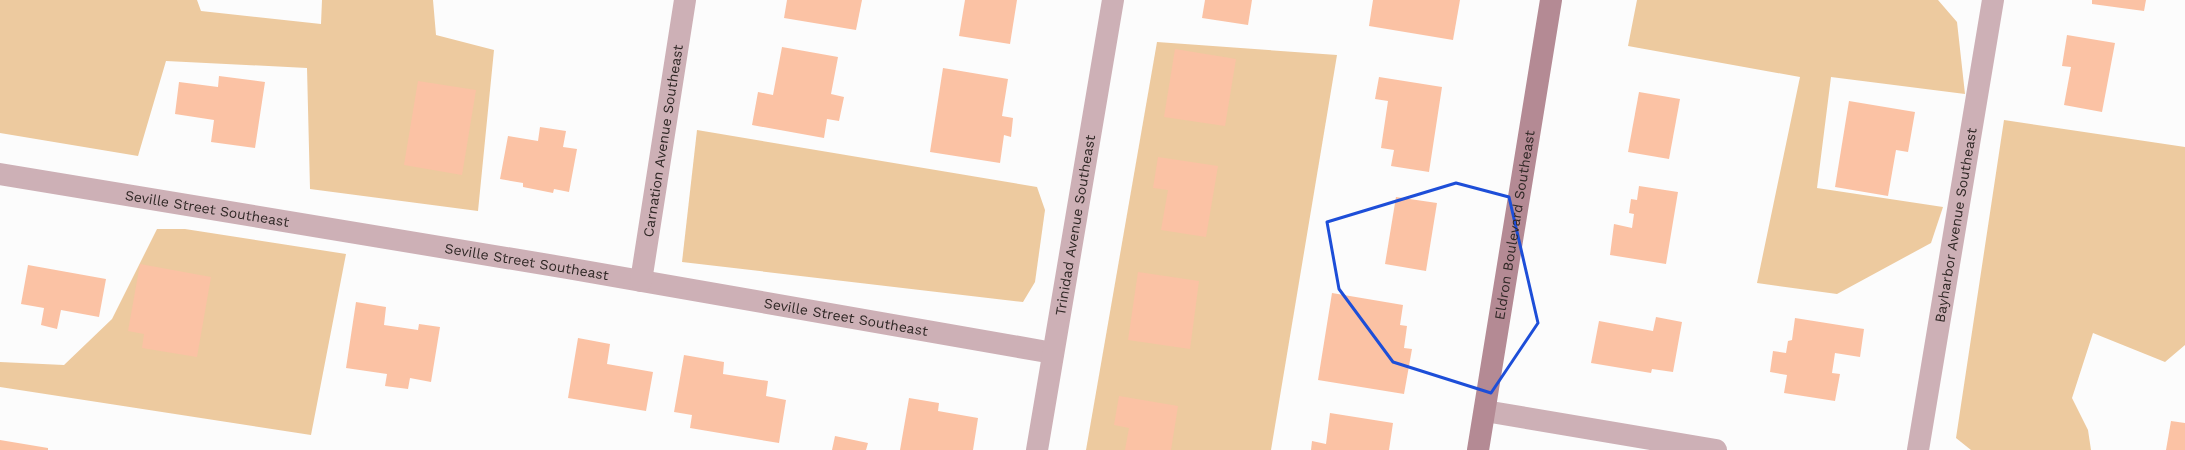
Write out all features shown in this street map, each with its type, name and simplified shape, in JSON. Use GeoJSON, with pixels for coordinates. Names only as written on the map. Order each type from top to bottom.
{"type":"FeatureCollection","features":[{"type":"Feature","properties":{"kind":"street","name":"Carnation Avenue Southeast"},"geometry":{"type":"LineString","coordinates":[[641,281],[685,0]]}},
{"type":"Feature","properties":{"kind":"street","name":"Trinidad Avenue Southeast"},"geometry":{"type":"LineString","coordinates":[[1037,450],[1112,0]]}},
{"type":"Feature","properties":{"kind":"street","name":"Eldron Boulevard Southeast"},"geometry":{"type":"LineString","coordinates":[[1478,450],[1552,0]]}},
{"type":"Feature","properties":{"kind":"street","name":"Bayharbor Avenue Southeast"},"geometry":{"type":"LineString","coordinates":[[1918,450],[1993,0]]}},
{"type":"Feature","properties":{"kind":"street","name":"Seville Street Southeast"},"geometry":{"type":"LineString","coordinates":[[0,174],[641,281],[1053,353]]}},
{"type":"Feature","properties":{"kind":"street"},"geometry":{"type":"LineString","coordinates":[[1485,411],[1716,450]]}},
{"type":"Feature","properties":{"kind":"highlighted area"},"geometry":{"type":"Polygon","coordinates":[[[1456,183],[1509,197],[1538,323],[1491,393],[1393,362],[1339,289],[1327,222],[1456,183]]]}},
{"type":"Feature","properties":{"kind":"shaded area"},"geometry":{"type":"Polygon","coordinates":[[[0,0],[197,0],[201,11],[321,24],[322,0],[433,0],[436,35],[494,50],[478,211],[310,189],[307,68],[166,61],[138,156],[0,133],[0,0]]]}},
{"type":"Feature","properties":{"kind":"shaded area"},"geometry":{"type":"Polygon","coordinates":[[[1637,0],[1938,0],[1957,22],[1965,94],[1831,77],[1817,188],[1943,207],[1931,243],[1837,294],[1757,283],[1800,77],[1628,46],[1637,0]]]}},
{"type":"Feature","properties":{"kind":"shaded area"},"geometry":{"type":"Polygon","coordinates":[[[1157,42],[1337,55],[1271,450],[1086,450],[1157,42]]]}},
{"type":"Feature","properties":{"kind":"shaded area"},"geometry":{"type":"Polygon","coordinates":[[[2004,120],[2185,147],[2185,345],[2165,362],[2093,333],[2072,398],[2088,430],[2091,450],[1971,450],[1956,438],[2004,120]]]}},
{"type":"Feature","properties":{"kind":"shaded area"},"geometry":{"type":"Polygon","coordinates":[[[697,130],[1037,187],[1045,210],[1035,282],[1023,302],[682,262],[697,130]]]}},
{"type":"Feature","properties":{"kind":"shaded area"},"geometry":{"type":"Polygon","coordinates":[[[157,229],[185,229],[346,254],[311,435],[0,387],[0,362],[64,365],[112,319],[157,229]]]}},
{"type":"Feature","properties":{"kind":"building"},"geometry":{"type":"Polygon","coordinates":[[[787,0],[862,0],[856,30],[784,18],[787,0]]]}},
{"type":"Feature","properties":{"kind":"building"},"geometry":{"type":"Polygon","coordinates":[[[965,0],[1017,0],[1010,44],[959,36],[965,0]]]}},
{"type":"Feature","properties":{"kind":"building"},"geometry":{"type":"Polygon","coordinates":[[[1205,0],[1252,0],[1248,25],[1202,18],[1205,0]]]}},
{"type":"Feature","properties":{"kind":"building"},"geometry":{"type":"Polygon","coordinates":[[[1373,0],[1460,0],[1453,40],[1369,26],[1373,0]]]}},
{"type":"Feature","properties":{"kind":"building"},"geometry":{"type":"Polygon","coordinates":[[[2092,0],[2146,0],[2144,11],[2092,4],[2092,0]]]}},
{"type":"Feature","properties":{"kind":"building"},"geometry":{"type":"Polygon","coordinates":[[[2067,35],[2115,43],[2102,112],[2064,105],[2071,67],[2062,66],[2067,35]]]}},
{"type":"Feature","properties":{"kind":"building"},"geometry":{"type":"Polygon","coordinates":[[[782,47],[838,57],[831,94],[844,97],[839,121],[827,119],[824,138],[752,125],[758,92],[773,95],[782,47]]]}},
{"type":"Feature","properties":{"kind":"building"},"geometry":{"type":"Polygon","coordinates":[[[1175,49],[1236,59],[1225,126],[1164,117],[1175,49]]]}},
{"type":"Feature","properties":{"kind":"building"},"geometry":{"type":"Polygon","coordinates":[[[943,68],[1008,79],[1002,116],[1013,118],[1011,137],[1004,135],[1000,163],[930,152],[943,68]]]}},
{"type":"Feature","properties":{"kind":"building"},"geometry":{"type":"Polygon","coordinates":[[[219,76],[265,82],[255,148],[211,142],[214,120],[175,114],[179,82],[218,87],[219,76]]]}},
{"type":"Feature","properties":{"kind":"building"},"geometry":{"type":"Polygon","coordinates":[[[1379,77],[1442,87],[1429,172],[1391,166],[1394,150],[1381,148],[1388,101],[1375,99],[1379,77]]]}},
{"type":"Feature","properties":{"kind":"building"},"geometry":{"type":"Polygon","coordinates":[[[418,81],[476,90],[462,175],[404,165],[418,81]]]}},
{"type":"Feature","properties":{"kind":"building"},"geometry":{"type":"Polygon","coordinates":[[[1639,92],[1680,99],[1669,159],[1628,152],[1639,92]]]}},
{"type":"Feature","properties":{"kind":"building"},"geometry":{"type":"Polygon","coordinates":[[[1849,101],[1915,112],[1908,152],[1896,150],[1888,196],[1835,187],[1849,101]]]}},
{"type":"Feature","properties":{"kind":"building"},"geometry":{"type":"Polygon","coordinates":[[[540,127],[566,131],[563,147],[577,149],[569,192],[554,189],[553,193],[523,187],[523,183],[500,179],[508,136],[538,141],[540,127]]]}},
{"type":"Feature","properties":{"kind":"building"},"geometry":{"type":"Polygon","coordinates":[[[1158,157],[1218,166],[1206,237],[1161,230],[1168,190],[1153,188],[1158,157]]]}},
{"type":"Feature","properties":{"kind":"building"},"geometry":{"type":"Polygon","coordinates":[[[1639,186],[1678,192],[1666,264],[1610,255],[1614,224],[1632,228],[1634,214],[1629,213],[1631,199],[1637,200],[1639,186]]]}},
{"type":"Feature","properties":{"kind":"building"},"geometry":{"type":"Polygon","coordinates":[[[1396,197],[1437,203],[1426,271],[1385,264],[1396,197]]]}},
{"type":"Feature","properties":{"kind":"building"},"geometry":{"type":"Polygon","coordinates":[[[140,264],[211,277],[197,357],[142,348],[144,334],[128,331],[140,264]]]}},
{"type":"Feature","properties":{"kind":"building"},"geometry":{"type":"Polygon","coordinates":[[[28,265],[106,279],[99,317],[61,310],[57,329],[41,325],[44,308],[21,304],[28,265]]]}},
{"type":"Feature","properties":{"kind":"building"},"geometry":{"type":"Polygon","coordinates":[[[1138,272],[1199,281],[1190,349],[1128,340],[1138,272]]]}},
{"type":"Feature","properties":{"kind":"building"},"geometry":{"type":"Polygon","coordinates":[[[1332,293],[1403,305],[1400,325],[1407,326],[1404,348],[1412,349],[1404,394],[1318,380],[1332,293]]]}},
{"type":"Feature","properties":{"kind":"building"},"geometry":{"type":"Polygon","coordinates":[[[356,302],[386,307],[384,325],[418,330],[419,324],[440,327],[431,382],[410,378],[408,389],[385,386],[387,374],[346,368],[356,302]]]}},
{"type":"Feature","properties":{"kind":"building"},"geometry":{"type":"Polygon","coordinates":[[[1656,317],[1682,322],[1673,372],[1652,369],[1651,373],[1591,363],[1599,321],[1653,331],[1656,317]]]}},
{"type":"Feature","properties":{"kind":"building"},"geometry":{"type":"Polygon","coordinates":[[[1795,318],[1864,329],[1860,357],[1835,353],[1832,373],[1840,374],[1835,401],[1784,393],[1787,375],[1770,372],[1773,351],[1786,353],[1788,341],[1792,340],[1795,318]]]}},
{"type":"Feature","properties":{"kind":"building"},"geometry":{"type":"Polygon","coordinates":[[[578,338],[610,344],[607,364],[653,372],[646,411],[568,398],[578,338]]]}},
{"type":"Feature","properties":{"kind":"building"},"geometry":{"type":"Polygon","coordinates":[[[684,355],[724,362],[723,374],[768,381],[766,396],[786,400],[779,443],[690,428],[692,415],[674,412],[684,355]]]}},
{"type":"Feature","properties":{"kind":"building"},"geometry":{"type":"Polygon","coordinates":[[[1119,396],[1178,406],[1171,450],[1125,450],[1129,428],[1114,425],[1119,396]]]}},
{"type":"Feature","properties":{"kind":"building"},"geometry":{"type":"Polygon","coordinates":[[[909,398],[939,403],[938,411],[978,418],[973,450],[900,450],[909,398]]]}},
{"type":"Feature","properties":{"kind":"building"},"geometry":{"type":"Polygon","coordinates":[[[1330,413],[1393,423],[1389,450],[1311,450],[1312,441],[1326,444],[1330,413]]]}},
{"type":"Feature","properties":{"kind":"building"},"geometry":{"type":"Polygon","coordinates":[[[2171,421],[2185,423],[2185,450],[2166,450],[2171,421]]]}},
{"type":"Feature","properties":{"kind":"building"},"geometry":{"type":"Polygon","coordinates":[[[835,436],[868,443],[866,450],[832,450],[835,436]]]}},
{"type":"Feature","properties":{"kind":"building"},"geometry":{"type":"Polygon","coordinates":[[[0,440],[48,448],[48,450],[0,450],[0,440]]]}}]}
